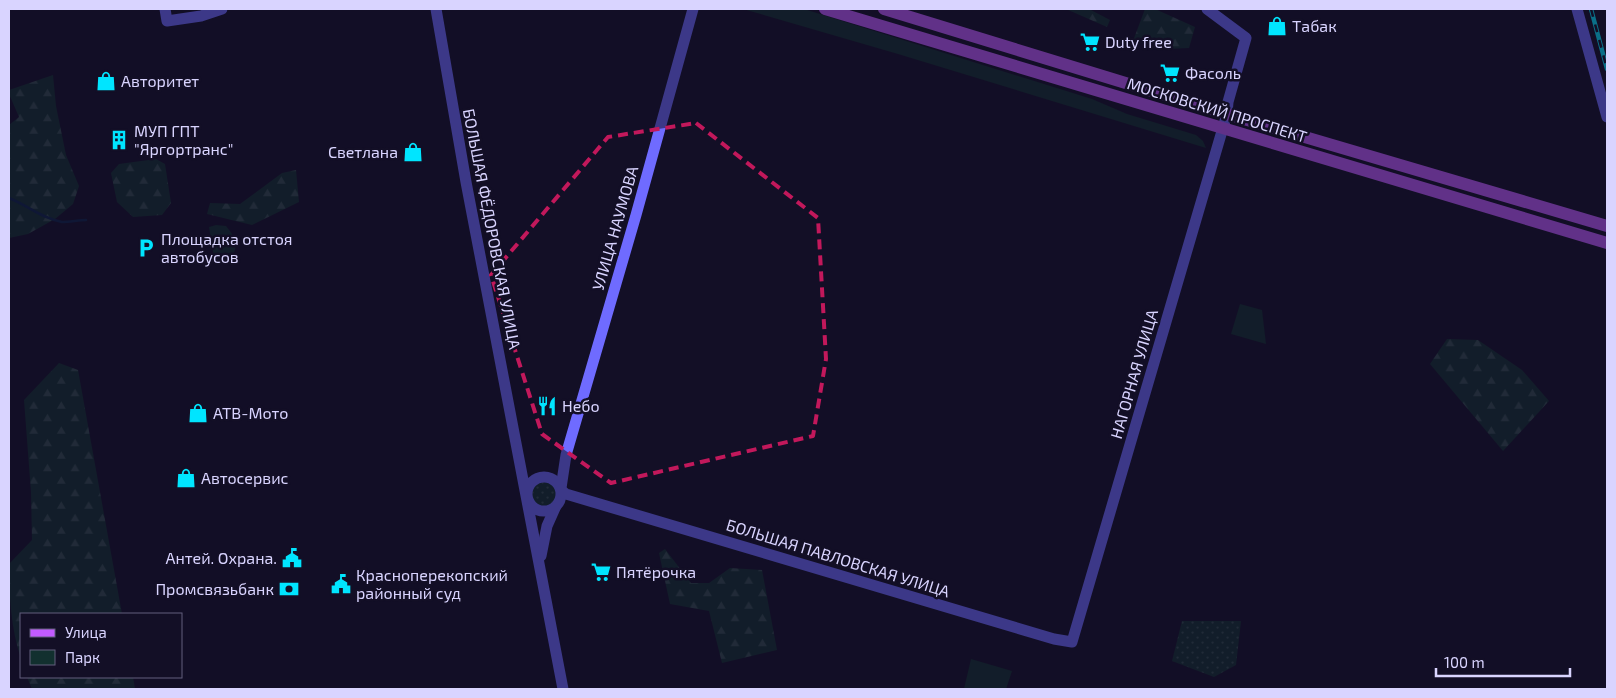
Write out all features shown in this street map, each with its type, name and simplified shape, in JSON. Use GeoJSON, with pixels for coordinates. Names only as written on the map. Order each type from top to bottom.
{"type":"FeatureCollection","features":[{"type":"Feature","properties":{"kind":"main road"},"geometry":{"type":"LineString","coordinates":[[165,9],[167,22],[201,16],[222,9]]}},
{"type":"Feature","properties":{"kind":"main road","name":"БОЛЬШАЯ ФЁДОРОВСКАЯ УЛИЦА"},"geometry":{"type":"LineString","coordinates":[[436,9],[468,192],[563,689]]}},
{"type":"Feature","properties":{"kind":"main road","name":"УЛИЦА НАУМОВА"},"geometry":{"type":"LineString","coordinates":[[561,489],[566,455],[693,9]]}},
{"type":"Feature","properties":{"kind":"main road","name":"МОСКОВСКИЙ ПРОСПЕКТ"},"geometry":{"type":"LineString","coordinates":[[825,9],[1605,243]]}},
{"type":"Feature","properties":{"kind":"main road","name":"МОСКОВСКИЙ ПРОСПЕКТ"},"geometry":{"type":"LineString","coordinates":[[884,9],[1227,114],[1607,225]]}},
{"type":"Feature","properties":{"kind":"main road","name":"НАГОРНАЯ УЛИЦА"},"geometry":{"type":"LineString","coordinates":[[1072,642],[1223,129],[1228,102],[1246,38],[1207,9]]}},
{"type":"Feature","properties":{"kind":"main road"},"geometry":{"type":"LineString","coordinates":[[1577,9],[1607,117]]}},
{"type":"Feature","properties":{"kind":"main road","name":"БОЛЬШАЯ ФЁДОРОВСКАЯ УЛИЦА"},"geometry":{"type":"LineString","coordinates":[[518,454],[525,467],[534,474],[544,477]]}},
{"type":"Feature","properties":{"kind":"main road","name":"УЛИЦА НАУМОВА"},"geometry":{"type":"LineString","coordinates":[[544,477],[560,467],[566,455]]}},
{"type":"Feature","properties":{"kind":"main road"},"geometry":{"type":"LineString","coordinates":[[544,477],[553,479],[561,489],[560,499],[556,507],[548,511],[540,511],[533,508],[527,498],[529,484],[535,479],[544,477]]}},
{"type":"Feature","properties":{"kind":"main road","name":"БОЛЬШАЯ ПАВЛОВСКАЯ УЛИЦА"},"geometry":{"type":"LineString","coordinates":[[561,489],[566,494],[1054,639],[1072,642]]}},
{"type":"Feature","properties":{"kind":"main road","name":"БОЛЬШАЯ ПАВЛОВСКАЯ УЛИЦА"},"geometry":{"type":"LineString","coordinates":[[556,507],[572,503],[596,502]]}},
{"type":"Feature","properties":{"kind":"main road","name":"БОЛЬШАЯ ФЁДОРОВСКАЯ УЛИЦА"},"geometry":{"type":"LineString","coordinates":[[541,570],[543,542],[556,507]]}},
{"type":"Feature","properties":{"kind":"highlighted area"},"geometry":{"type":"Polygon","coordinates":[[[696,123],[818,218],[826,359],[813,436],[611,483],[542,434],[491,275],[608,137],[696,123]]]}},
{"type":"Feature","properties":{"kind":"green space"},"geometry":{"type":"Polygon","coordinates":[[[743,9],[804,9],[1092,99],[1127,114],[1196,135],[1203,141],[1206,148],[898,54],[743,9]]]}},
{"type":"Feature","properties":{"kind":"green space"},"geometry":{"type":"Polygon","coordinates":[[[1066,9],[1089,9],[1110,20],[1107,27],[1066,9]]]}},
{"type":"Feature","properties":{"kind":"green space"},"geometry":{"type":"Polygon","coordinates":[[[1145,9],[1155,9],[1195,27],[1189,48],[1166,49],[1133,41],[1145,9]]]}},
{"type":"Feature","properties":{"kind":"green space"},"geometry":{"type":"Polygon","coordinates":[[[53,75],[56,106],[66,155],[79,186],[73,204],[55,219],[28,234],[9,238],[9,125],[19,117],[9,90],[53,75]]]}},
{"type":"Feature","properties":{"kind":"green space"},"geometry":{"type":"Polygon","coordinates":[[[156,159],[165,164],[171,203],[162,215],[133,217],[117,202],[111,173],[119,164],[156,159]]]}},
{"type":"Feature","properties":{"kind":"green space"},"geometry":{"type":"Polygon","coordinates":[[[296,170],[299,202],[252,225],[207,214],[210,203],[240,204],[282,173],[296,170]]]}},
{"type":"Feature","properties":{"kind":"green space"},"geometry":{"type":"Polygon","coordinates":[[[216,225],[226,226],[231,232],[234,238],[235,250],[229,258],[215,264],[209,227],[216,225]]]}},
{"type":"Feature","properties":{"kind":"green space"},"geometry":{"type":"Polygon","coordinates":[[[1240,304],[1262,310],[1266,344],[1231,334],[1240,304]]]}},
{"type":"Feature","properties":{"kind":"green space"},"geometry":{"type":"Polygon","coordinates":[[[1447,339],[1478,340],[1522,370],[1549,401],[1503,451],[1430,364],[1447,339]]]}},
{"type":"Feature","properties":{"kind":"green space"},"geometry":{"type":"Polygon","coordinates":[[[59,363],[78,370],[122,613],[20,613],[20,655],[11,612],[9,564],[32,540],[31,492],[24,400],[59,363]]]}},
{"type":"Feature","properties":{"kind":"green space"},"geometry":{"type":"Polygon","coordinates":[[[544,482],[553,485],[556,494],[553,503],[544,506],[535,503],[532,494],[535,485],[544,482]]]}},
{"type":"Feature","properties":{"kind":"green space"},"geometry":{"type":"Polygon","coordinates":[[[665,549],[691,583],[709,583],[730,568],[762,570],[777,650],[722,663],[709,611],[670,604],[659,553],[665,549]]]}},
{"type":"Feature","properties":{"kind":"green space"},"geometry":{"type":"Polygon","coordinates":[[[1182,621],[1241,621],[1236,665],[1214,677],[1172,661],[1182,621]]]}},
{"type":"Feature","properties":{"kind":"green space"},"geometry":{"type":"Polygon","coordinates":[[[971,659],[1012,671],[1006,689],[964,689],[971,659]]]}},
{"type":"Feature","properties":{"kind":"green space"},"geometry":{"type":"Polygon","coordinates":[[[27,678],[133,678],[135,689],[32,689],[27,678]]]}},
{"type":"Feature","properties":{"kind":"waterway"},"geometry":{"type":"LineString","coordinates":[[9,198],[55,220],[62,222],[86,220]]}},
{"type":"Feature","properties":{"kind":"railway"},"geometry":{"type":"LineString","coordinates":[[1591,9],[1607,69]]}},
{"type":"Feature","properties":{"kind":"place","name":"Табак"},"geometry":{"type":"Point","coordinates":[1277,26]}},
{"type":"Feature","properties":{"kind":"place","name":"Duty free"},"geometry":{"type":"Point","coordinates":[1090,42]}},
{"type":"Feature","properties":{"kind":"place","name":"Фасоль"},"geometry":{"type":"Point","coordinates":[1170,73]}},
{"type":"Feature","properties":{"kind":"place","name":"Авторитет"},"geometry":{"type":"Point","coordinates":[106,81]}},
{"type":"Feature","properties":{"kind":"place","name":"МУП ГПТ \"Яргортранс\""},"geometry":{"type":"Point","coordinates":[119,140]}},
{"type":"Feature","properties":{"kind":"place","name":"Светлана"},"geometry":{"type":"Point","coordinates":[413,152]}},
{"type":"Feature","properties":{"kind":"place","name":"Площадка отстоя автобусов"},"geometry":{"type":"Point","coordinates":[146,248]}},
{"type":"Feature","properties":{"kind":"place","name":"Небо"},"geometry":{"type":"Point","coordinates":[547,406]}},
{"type":"Feature","properties":{"kind":"place","name":"АТВ-Мото"},"geometry":{"type":"Point","coordinates":[198,413]}},
{"type":"Feature","properties":{"kind":"place","name":"Автосервис"},"geometry":{"type":"Point","coordinates":[186,478]}},
{"type":"Feature","properties":{"kind":"place","name":"Антей. Охрана."},"geometry":{"type":"Point","coordinates":[292,558]}},
{"type":"Feature","properties":{"kind":"place","name":"Пятёрочка"},"geometry":{"type":"Point","coordinates":[601,572]}},
{"type":"Feature","properties":{"kind":"place","name":"Красноперекопский районный суд"},"geometry":{"type":"Point","coordinates":[341,584]}},
{"type":"Feature","properties":{"kind":"place","name":"Промсвязьбанк"},"geometry":{"type":"Point","coordinates":[289,589]}}]}
